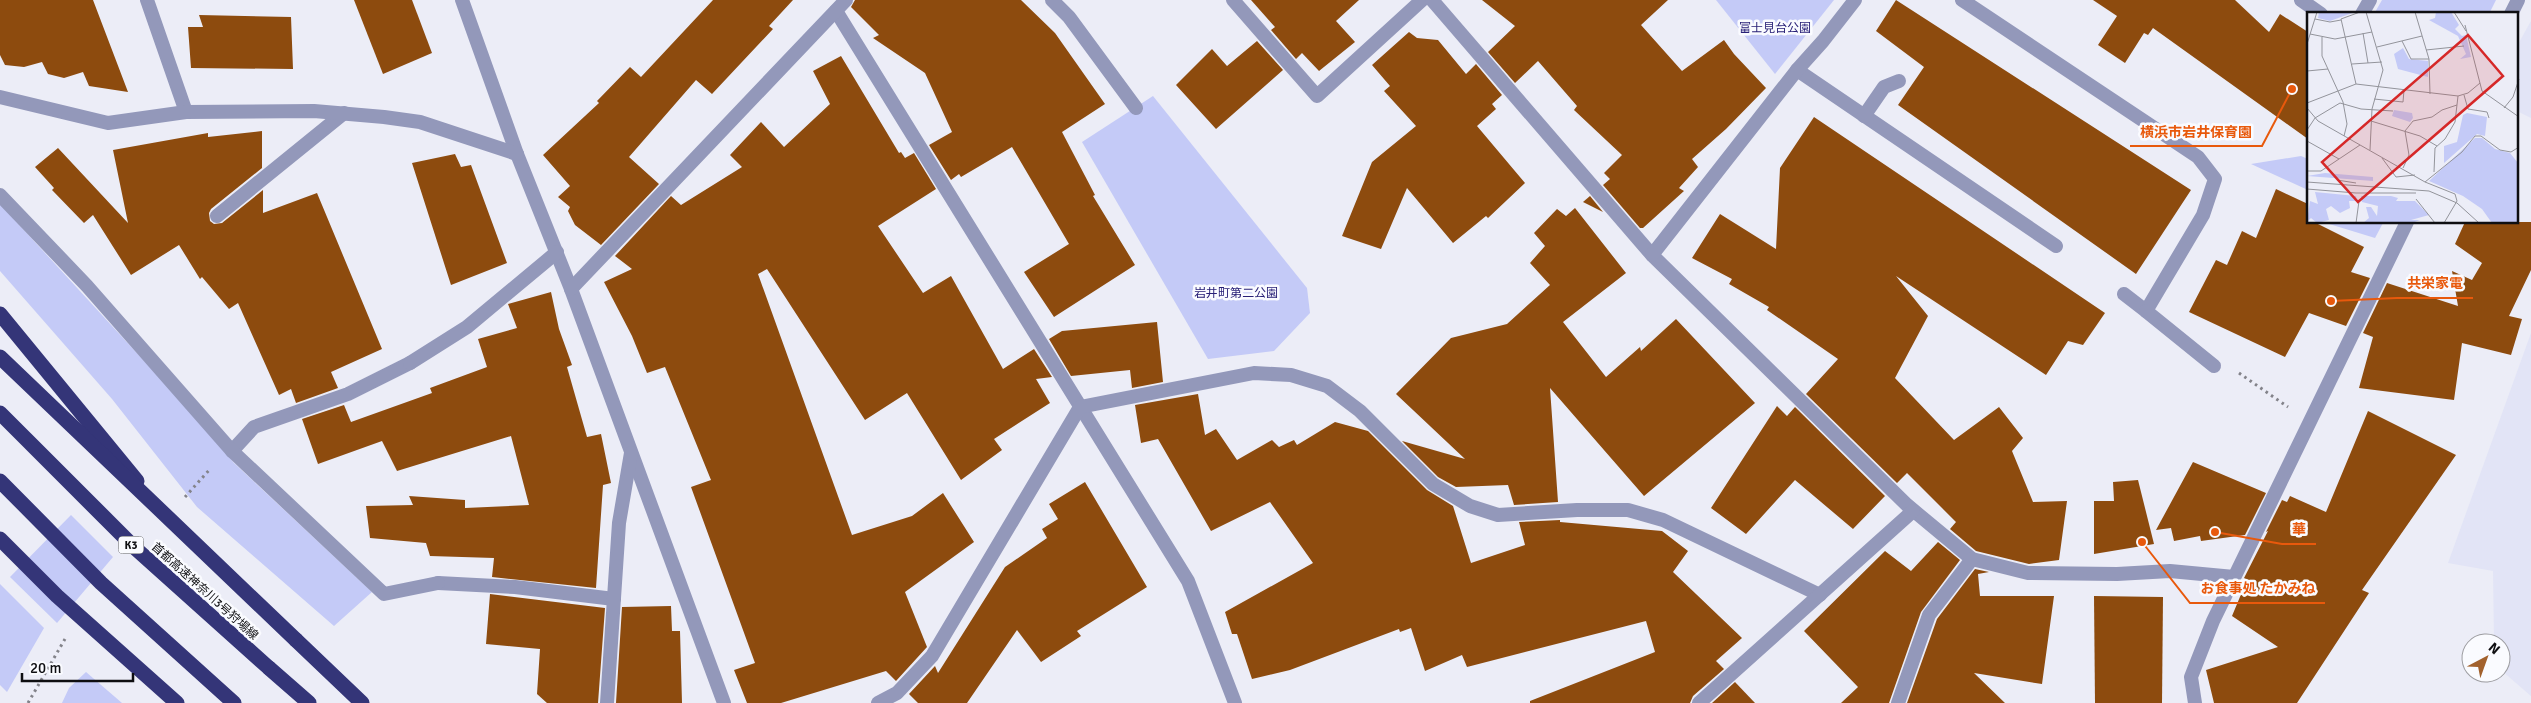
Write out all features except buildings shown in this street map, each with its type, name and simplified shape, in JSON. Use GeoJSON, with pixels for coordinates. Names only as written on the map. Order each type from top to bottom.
{"type":"FeatureCollection","features":[{"type":"Feature","properties":{"kind":"highway"},"geometry":{"type":"LineString","coordinates":[[0,314],[166,516]]}},
{"type":"Feature","properties":{"kind":"highway"},"geometry":{"type":"LineString","coordinates":[[0,357],[362,703]]}},
{"type":"Feature","properties":{"kind":"highway","name":"首都高速神奈川3号狩場線"},"geometry":{"type":"LineString","coordinates":[[0,413],[135,548],[309,703]]}},
{"type":"Feature","properties":{"kind":"highway"},"geometry":{"type":"LineString","coordinates":[[0,481],[101,583],[234,703]]}},
{"type":"Feature","properties":{"kind":"highway"},"geometry":{"type":"LineString","coordinates":[[0,539],[57,596],[177,703]]}},
{"type":"Feature","properties":{"kind":"street"},"geometry":{"type":"LineString","coordinates":[[147,0],[186,112]]}},
{"type":"Feature","properties":{"kind":"street"},"geometry":{"type":"LineString","coordinates":[[462,0],[517,154],[572,289],[724,703]]}},
{"type":"Feature","properties":{"kind":"street"},"geometry":{"type":"LineString","coordinates":[[572,289],[846,0]]}},
{"type":"Feature","properties":{"kind":"street"},"geometry":{"type":"LineString","coordinates":[[1052,0],[1069,17],[1136,108]]}},
{"type":"Feature","properties":{"kind":"street"},"geometry":{"type":"LineString","coordinates":[[1234,0],[1316,96],[1422,0]]}},
{"type":"Feature","properties":{"kind":"street"},"geometry":{"type":"LineString","coordinates":[[1432,0],[1652,255],[1913,511],[1972,559],[2028,573],[2117,574],[2170,571],[2234,577]]}},
{"type":"Feature","properties":{"kind":"street"},"geometry":{"type":"LineString","coordinates":[[1652,255],[1797,70],[1823,41],[1855,0]]}},
{"type":"Feature","properties":{"kind":"street"},"geometry":{"type":"LineString","coordinates":[[1962,0],[2198,157],[2215,179],[2203,215],[2146,311]]}},
{"type":"Feature","properties":{"kind":"street"},"geometry":{"type":"LineString","coordinates":[[2301,0],[2318,12]]}},
{"type":"Feature","properties":{"kind":"street"},"geometry":{"type":"LineString","coordinates":[[2363,12],[2370,0]]}},
{"type":"Feature","properties":{"kind":"street"},"geometry":{"type":"LineString","coordinates":[[2512,12],[2518,0]]}},
{"type":"Feature","properties":{"kind":"street"},"geometry":{"type":"LineString","coordinates":[[836,11],[1188,581],[1235,703]]}},
{"type":"Feature","properties":{"kind":"street"},"geometry":{"type":"LineString","coordinates":[[1797,70],[2056,246]]}},
{"type":"Feature","properties":{"kind":"street"},"geometry":{"type":"LineString","coordinates":[[1864,116],[1884,87],[1899,81]]}},
{"type":"Feature","properties":{"kind":"street"},"geometry":{"type":"LineString","coordinates":[[0,97],[108,123],[186,112],[314,111],[344,113],[420,122],[517,154]]}},
{"type":"Feature","properties":{"kind":"street"},"geometry":{"type":"LineString","coordinates":[[217,216],[344,113]]}},
{"type":"Feature","properties":{"kind":"street"},"geometry":{"type":"LineString","coordinates":[[0,195],[87,286],[232,451],[384,594],[438,583],[515,587],[614,599]]}},
{"type":"Feature","properties":{"kind":"street"},"geometry":{"type":"LineString","coordinates":[[2195,703],[2191,677],[2213,620],[2406,224]]}},
{"type":"Feature","properties":{"kind":"street"},"geometry":{"type":"LineString","coordinates":[[232,451],[254,427],[348,394],[410,364],[467,326],[557,252]]}},
{"type":"Feature","properties":{"kind":"street"},"geometry":{"type":"LineString","coordinates":[[2124,294],[2214,366]]}},
{"type":"Feature","properties":{"kind":"street"},"geometry":{"type":"LineString","coordinates":[[878,703],[897,693],[932,656],[1080,407],[1254,373],[1291,375],[1327,386],[1360,411],[1433,484],[1470,506],[1498,515],[1577,510],[1628,510],[1663,520],[1820,595]]}},
{"type":"Feature","properties":{"kind":"street"},"geometry":{"type":"LineString","coordinates":[[607,703],[619,524],[632,453]]}},
{"type":"Feature","properties":{"kind":"street"},"geometry":{"type":"LineString","coordinates":[[1699,703],[1913,511]]}},
{"type":"Feature","properties":{"kind":"street"},"geometry":{"type":"LineString","coordinates":[[1898,703],[1929,615],[1972,559]]}},
{"type":"Feature","properties":{"kind":"path"},"geometry":{"type":"LineString","coordinates":[[2214,366],[2228,365],[2309,422]]}},
{"type":"Feature","properties":{"kind":"shaded area"},"geometry":{"type":"Polygon","coordinates":[[[2531,21],[2531,118],[2518,112],[2518,44],[2531,21]]]}},
{"type":"Feature","properties":{"kind":"shaded area"},"geometry":{"type":"Polygon","coordinates":[[[2531,333],[2531,696],[2511,679],[2511,633],[2494,633],[2493,571],[2448,563],[2531,333]]]}},
{"type":"Feature","properties":{"kind":"green space","name":"富士見台公園"},"geometry":{"type":"Polygon","coordinates":[[[1716,0],[1834,0],[1775,74],[1716,0]]]}},
{"type":"Feature","properties":{"kind":"green space"},"geometry":{"type":"Polygon","coordinates":[[[2382,0],[2496,0],[2490,12],[2375,12],[2382,0]]]}},
{"type":"Feature","properties":{"kind":"green space","name":"岩井町第二公園"},"geometry":{"type":"Polygon","coordinates":[[[1153,96],[1307,288],[1310,313],[1274,351],[1208,359],[1082,142],[1153,96]]]}},
{"type":"Feature","properties":{"kind":"green space"},"geometry":{"type":"Polygon","coordinates":[[[2301,156],[2307,159],[2307,190],[2251,164],[2301,156]]]}},
{"type":"Feature","properties":{"kind":"green space"},"geometry":{"type":"Polygon","coordinates":[[[0,204],[169,388],[234,463],[372,592],[334,626],[197,507],[112,399],[0,271],[0,204]]]}},
{"type":"Feature","properties":{"kind":"green space"},"geometry":{"type":"Polygon","coordinates":[[[2329,224],[2382,224],[2375,238],[2329,224]]]}},
{"type":"Feature","properties":{"kind":"green space"},"geometry":{"type":"Polygon","coordinates":[[[71,515],[113,557],[57,623],[10,577],[71,515]]]}},
{"type":"Feature","properties":{"kind":"green space"},"geometry":{"type":"Polygon","coordinates":[[[0,584],[44,628],[7,692],[0,685],[0,584]]]}},
{"type":"Feature","properties":{"kind":"green space"},"geometry":{"type":"Polygon","coordinates":[[[86,672],[122,703],[62,703],[69,688],[86,672]]]}},
{"type":"Feature","properties":{"kind":"place","name":"横浜市岩井保育園"},"geometry":{"type":"Point","coordinates":[2292,89]}},
{"type":"Feature","properties":{"kind":"place","name":"共栄家電"},"geometry":{"type":"Point","coordinates":[2331,301]}},
{"type":"Feature","properties":{"kind":"place","name":"華"},"geometry":{"type":"Point","coordinates":[2215,532]}},
{"type":"Feature","properties":{"kind":"place","name":"お食事処 たかみね"},"geometry":{"type":"Point","coordinates":[2142,542]}}]}
